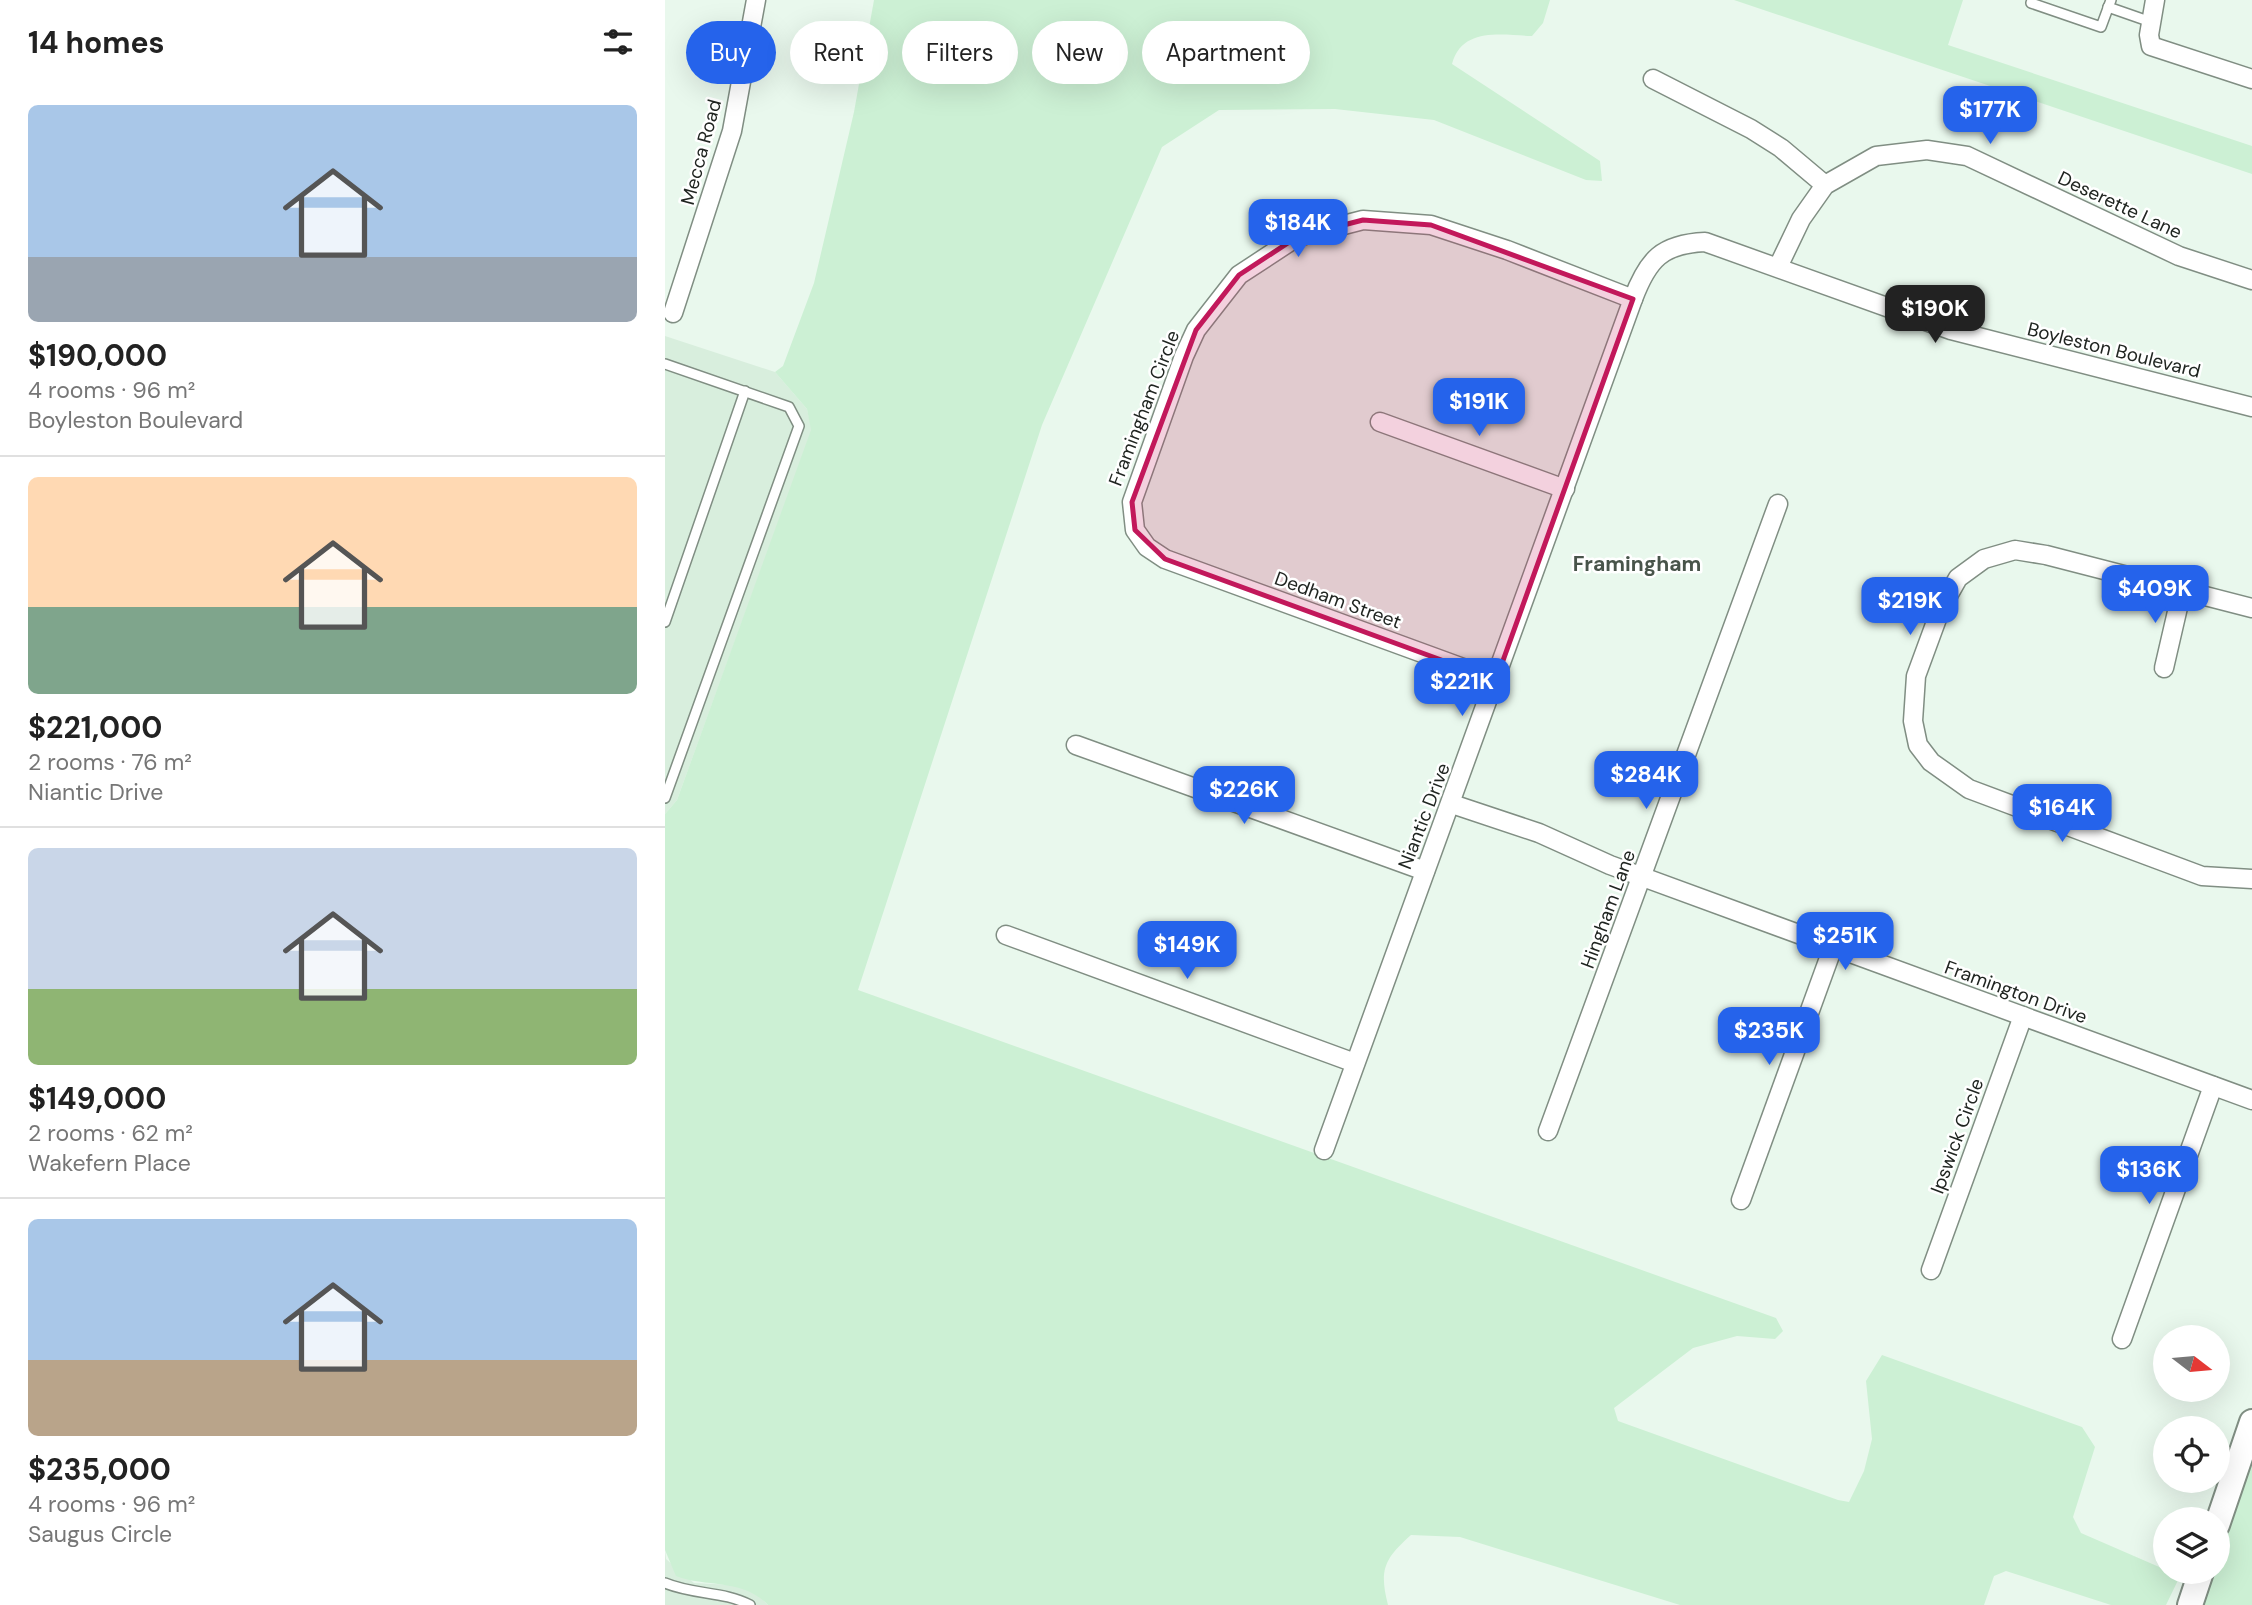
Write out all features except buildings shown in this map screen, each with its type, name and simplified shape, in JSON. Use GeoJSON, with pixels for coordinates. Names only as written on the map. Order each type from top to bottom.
{"type":"FeatureCollection","features":[{"type":"Feature","properties":{"kind":"main road"},"geometry":{"type":"LineString","coordinates":[[2223,1507],[2252,1422]]}},
{"type":"Feature","properties":{"kind":"main road"},"geometry":{"type":"LineString","coordinates":[[2190,1605],[2197,1584]]}},
{"type":"Feature","properties":{"kind":"street","name":"Mecca Road"},"geometry":{"type":"LineString","coordinates":[[673,313],[732,131],[756,0]]}},
{"type":"Feature","properties":{"kind":"street"},"geometry":{"type":"LineString","coordinates":[[2155,0],[2151,46],[2252,79]]}},
{"type":"Feature","properties":{"kind":"street"},"geometry":{"type":"LineString","coordinates":[[1653,79],[1751,129],[1781,148],[1825,185]]}},
{"type":"Feature","properties":{"kind":"street","name":"Deserette Lane"},"geometry":{"type":"LineString","coordinates":[[1778,267],[1801,219],[1825,185],[1876,156],[1927,150],[1967,156],[2179,256],[2252,280]]}},
{"type":"Feature","properties":{"kind":"street","name":"Framingham Circle"},"geometry":{"type":"LineString","coordinates":[[1165,559],[1147,547],[1135,530],[1132,502],[1184,356],[1196,330],[1238,275],[1297,237],[1363,220],[1431,225],[1507,250],[1633,299]]}},
{"type":"Feature","properties":{"kind":"street","name":"Boyleston Boulevard"},"geometry":{"type":"LineString","coordinates":[[1633,299],[1641,279],[1655,257],[1679,244],[1706,242],[1951,330],[2252,407]]}},
{"type":"Feature","properties":{"kind":"street","name":"Niantic Drive"},"geometry":{"type":"LineString","coordinates":[[1324,1150],[1425,871],[1453,804],[1633,299]]}},
{"type":"Feature","properties":{"kind":"street"},"geometry":{"type":"LineString","coordinates":[[1380,422],[1565,489]]}},
{"type":"Feature","properties":{"kind":"street","name":"Hingham Lane"},"geometry":{"type":"LineString","coordinates":[[1548,1131],[1778,504]]}},
{"type":"Feature","properties":{"kind":"street"},"geometry":{"type":"LineString","coordinates":[[2252,608],[2015,550],[1984,559],[1958,578],[1941,608],[1916,676],[1913,721],[1918,745],[1931,762],[1969,789],[2202,876],[2252,879]]}},
{"type":"Feature","properties":{"kind":"street","name":"Dedham Street"},"geometry":{"type":"LineString","coordinates":[[1165,559],[1496,680]]}},
{"type":"Feature","properties":{"kind":"street"},"geometry":{"type":"LineString","coordinates":[[2164,668],[2182,590]]}},
{"type":"Feature","properties":{"kind":"street"},"geometry":{"type":"LineString","coordinates":[[1076,745],[1425,871]]}},
{"type":"Feature","properties":{"kind":"street","name":"Framington Drive"},"geometry":{"type":"LineString","coordinates":[[1453,804],[2252,1100]]}},
{"type":"Feature","properties":{"kind":"street"},"geometry":{"type":"LineString","coordinates":[[1006,935],[1355,1063]]}},
{"type":"Feature","properties":{"kind":"street"},"geometry":{"type":"LineString","coordinates":[[1741,1200],[1833,947]]}},
{"type":"Feature","properties":{"kind":"street","name":"Ipswick Circle"},"geometry":{"type":"LineString","coordinates":[[1931,1270],[2023,1016]]}},
{"type":"Feature","properties":{"kind":"street"},"geometry":{"type":"LineString","coordinates":[[2122,1339],[2213,1086]]}},
{"type":"Feature","properties":{"kind":"lane"},"geometry":{"type":"LineString","coordinates":[[2032,0],[2031,3],[2101,27],[2110,4],[2151,22]]}},
{"type":"Feature","properties":{"kind":"lane"},"geometry":{"type":"LineString","coordinates":[[665,364],[789,407],[799,426],[665,798]]}},
{"type":"Feature","properties":{"kind":"lane"},"geometry":{"type":"LineString","coordinates":[[665,622],[745,391]]}},
{"type":"Feature","properties":{"kind":"lane"},"geometry":{"type":"LineString","coordinates":[[665,1583],[705,1594],[734,1597],[750,1605]]}},
{"type":"Feature","properties":{"kind":"highlighted area"},"geometry":{"type":"Polygon","coordinates":[[[1363,220],[1431,225],[1633,299],[1496,680],[1165,559],[1135,530],[1132,502],[1196,330],[1239,275],[1297,237],[1363,220]]]}},
{"type":"Feature","properties":{"kind":"shaded area"},"geometry":{"type":"Polygon","coordinates":[[[874,0],[1550,0],[1543,23],[1532,36],[1496,35],[1474,39],[1464,44],[1452,64],[1600,161],[1602,181],[1586,180],[1434,120],[1335,109],[1219,110],[1162,147],[1042,425],[858,990],[1776,1318],[1783,1331],[1775,1339],[1737,1336],[1693,1348],[1614,1408],[1618,1421],[1838,1500],[1849,1502],[1864,1471],[1872,1439],[1866,1381],[1882,1355],[2082,1427],[2095,1447],[2073,1517],[2081,1533],[2153,1564],[2153,1584],[2176,1584],[2166,1605],[2111,1605],[2006,1571],[1994,1576],[1984,1605],[1680,1605],[1460,1537],[1411,1535],[1389,1558],[1386,1566],[1384,1583],[1388,1605],[768,1605],[758,1596],[736,1587],[676,1576],[665,1550],[665,814],[677,800],[811,430],[807,409],[775,372],[783,366],[814,283],[859,84],[888,84],[888,21],[870,21],[874,0]]]}},
{"type":"Feature","properties":{"kind":"shaded area"},"geometry":{"type":"Polygon","coordinates":[[[1734,0],[1963,0],[1948,45],[2252,146],[2252,174],[1734,0]]]}},
{"type":"Feature","properties":{"kind":"shaded area"},"geometry":{"type":"Polygon","coordinates":[[[665,336],[775,372],[807,409],[812,430],[677,800],[665,814],[665,336]]]}},
{"type":"Feature","properties":{"kind":"shaded area"},"geometry":{"type":"Polygon","coordinates":[[[2252,1464],[2252,1605],[2200,1605],[2207,1584],[2230,1584],[2230,1517],[2248,1466],[2252,1464]]]}},
{"type":"Feature","properties":{"kind":"shaded area"},"geometry":{"type":"Polygon","coordinates":[[[665,1550],[666,1559],[694,1583],[734,1585],[756,1593],[768,1605],[665,1605],[665,1550]]]}},
{"type":"Feature","properties":{"kind":"district","name":"Framingham"},"geometry":{"type":"Point","coordinates":[1637,564]}}]}
